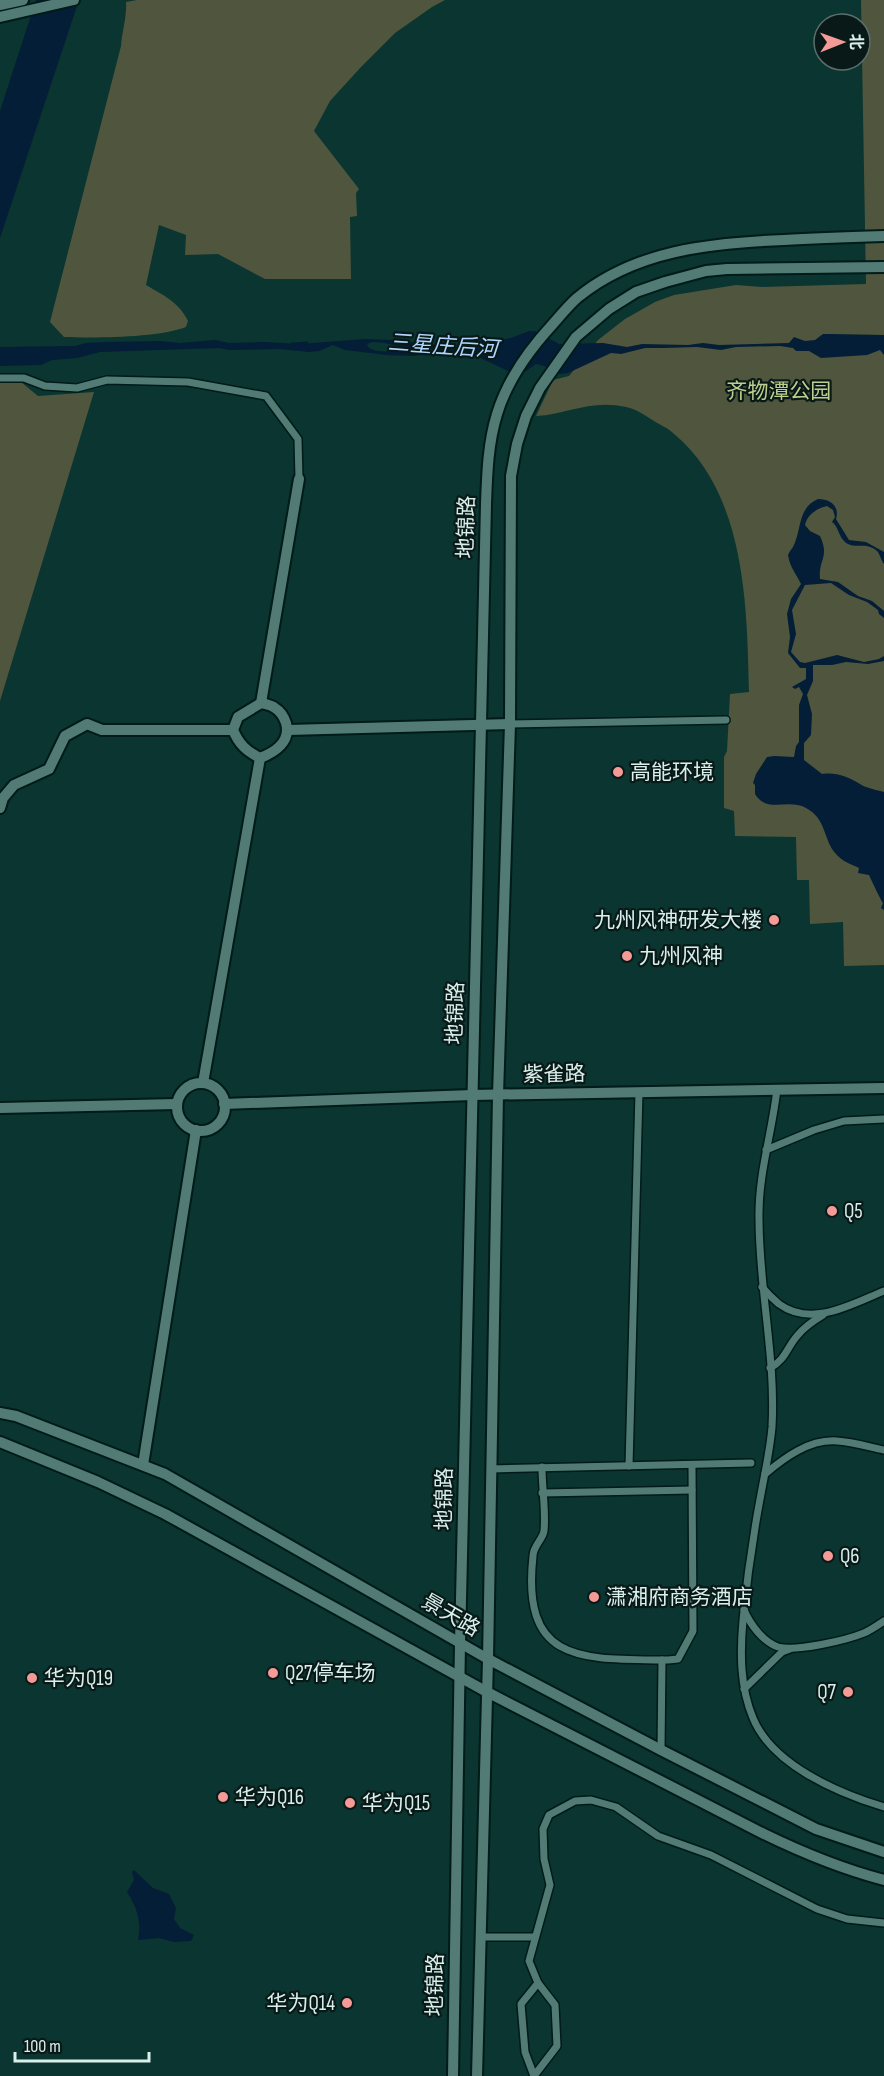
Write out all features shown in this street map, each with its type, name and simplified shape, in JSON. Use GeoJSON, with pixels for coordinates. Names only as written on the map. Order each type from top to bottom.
{"type":"FeatureCollection","features":[{"type":"Feature","properties":{"kind":"street"},"geometry":{"type":"LineString","coordinates":[[0,5],[74,0]]}},
{"type":"Feature","properties":{"kind":"street"},"geometry":{"type":"LineString","coordinates":[[0,17],[17,5]]}},
{"type":"Feature","properties":{"kind":"street","name":"地锦路"},"geometry":{"type":"LineString","coordinates":[[453,2076],[460,1642],[488,458],[497,413],[532,347],[576,298],[613,274],[650,258],[678,251],[747,241],[884,236]]}},
{"type":"Feature","properties":{"kind":"street","name":"地锦路"},"geometry":{"type":"LineString","coordinates":[[477,2076],[488,1659],[498,1095],[510,724],[511,476],[514,458],[526,416],[550,372],[576,337],[609,309],[636,292],[706,271],[747,268],[884,267]]}},
{"type":"Feature","properties":{"kind":"street"},"geometry":{"type":"LineString","coordinates":[[0,378],[24,378],[45,386],[77,388],[107,381],[188,382],[266,396],[298,439],[300,479],[261,703]]}},
{"type":"Feature","properties":{"kind":"street"},"geometry":{"type":"LineString","coordinates":[[261,703],[275,708],[285,717],[288,730],[284,742],[272,753],[260,758],[239,743],[233,730],[238,717],[261,703]]}},
{"type":"Feature","properties":{"kind":"street"},"geometry":{"type":"LineString","coordinates":[[288,730],[726,720]]}},
{"type":"Feature","properties":{"kind":"street"},"geometry":{"type":"LineString","coordinates":[[0,808],[3,798],[14,784],[49,769],[65,736],[87,724],[102,730],[233,730]]}},
{"type":"Feature","properties":{"kind":"street"},"geometry":{"type":"LineString","coordinates":[[202,1083],[260,758]]}},
{"type":"Feature","properties":{"kind":"street"},"geometry":{"type":"LineString","coordinates":[[202,1083],[211,1085],[217,1090],[224,1104],[221,1119],[217,1124],[204,1130],[196,1130],[190,1128],[180,1118],[177,1104],[179,1097],[188,1086],[202,1083]]}},
{"type":"Feature","properties":{"kind":"street","name":"紫雀路"},"geometry":{"type":"LineString","coordinates":[[224,1104],[472,1095],[884,1088]]}},
{"type":"Feature","properties":{"kind":"street"},"geometry":{"type":"LineString","coordinates":[[777,1089],[774,1117],[760,1183],[759,1217],[762,1287],[773,1392],[772,1429],[740,1646],[744,1689],[754,1721],[773,1749],[806,1774],[884,1807]]}},
{"type":"Feature","properties":{"kind":"street"},"geometry":{"type":"LineString","coordinates":[[629,1466],[639,1092]]}},
{"type":"Feature","properties":{"kind":"street"},"geometry":{"type":"LineString","coordinates":[[0,1108],[177,1104]]}},
{"type":"Feature","properties":{"kind":"street"},"geometry":{"type":"LineString","coordinates":[[766,1150],[814,1130],[844,1121],[884,1119]]}},
{"type":"Feature","properties":{"kind":"street"},"geometry":{"type":"LineString","coordinates":[[143,1465],[196,1130]]}},
{"type":"Feature","properties":{"kind":"street"},"geometry":{"type":"LineString","coordinates":[[762,1287],[778,1303],[789,1310],[817,1315],[884,1291]]}},
{"type":"Feature","properties":{"kind":"street"},"geometry":{"type":"LineString","coordinates":[[770,1368],[782,1362],[787,1350],[804,1328],[827,1312]]}},
{"type":"Feature","properties":{"kind":"street","name":"景天路"},"geometry":{"type":"LineString","coordinates":[[0,1413],[16,1416],[165,1474],[488,1659],[661,1750],[816,1829],[884,1852]]}},
{"type":"Feature","properties":{"kind":"street"},"geometry":{"type":"LineString","coordinates":[[764,1474],[800,1449],[818,1443],[837,1441],[884,1450]]}},
{"type":"Feature","properties":{"kind":"street"},"geometry":{"type":"LineString","coordinates":[[0,1442],[98,1482],[165,1514],[487,1692],[795,1849],[851,1871],[884,1880]]}},
{"type":"Feature","properties":{"kind":"street"},"geometry":{"type":"LineString","coordinates":[[491,1469],[751,1463]]}},
{"type":"Feature","properties":{"kind":"street"},"geometry":{"type":"LineString","coordinates":[[543,1467],[544,1534],[533,1552],[531,1575],[533,1605],[540,1626],[562,1648],[580,1655],[597,1658],[662,1660],[678,1659],[693,1631],[692,1465]]}},
{"type":"Feature","properties":{"kind":"street"},"geometry":{"type":"LineString","coordinates":[[542,1493],[692,1490]]}},
{"type":"Feature","properties":{"kind":"street"},"geometry":{"type":"LineString","coordinates":[[744,1610],[747,1618],[767,1641],[778,1647],[793,1648]]}},
{"type":"Feature","properties":{"kind":"street"},"geometry":{"type":"LineString","coordinates":[[744,1689],[782,1652],[848,1639],[867,1632],[884,1621]]}},
{"type":"Feature","properties":{"kind":"street"},"geometry":{"type":"LineString","coordinates":[[661,1750],[662,1660]]}},
{"type":"Feature","properties":{"kind":"street"},"geometry":{"type":"LineString","coordinates":[[534,2076],[557,2046],[555,2005],[538,1983],[529,1961],[550,1886],[544,1859],[543,1829],[549,1815],[575,1801],[591,1800],[615,1807],[658,1836],[711,1855],[817,1909],[847,1919],[884,1923]]}},
{"type":"Feature","properties":{"kind":"street"},"geometry":{"type":"LineString","coordinates":[[481,1937],[535,1937]]}},
{"type":"Feature","properties":{"kind":"street"},"geometry":{"type":"LineString","coordinates":[[534,2076],[525,2052],[521,2004],[538,1983]]}},
{"type":"Feature","properties":{"kind":"green space"},"geometry":{"type":"Polygon","coordinates":[[[137,0],[445,0],[395,33],[361,67],[330,101],[314,131],[359,189],[356,193],[357,216],[350,217],[351,279],[265,279],[218,254],[185,255],[186,235],[159,225],[146,285],[180,309],[188,321],[186,327],[143,335],[64,337],[50,322],[121,46],[126,2],[137,0]]]}},
{"type":"Feature","properties":{"kind":"green space","name":"齐物潭公园"},"geometry":{"type":"Polygon","coordinates":[[[861,0],[884,0],[884,965],[844,966],[843,922],[810,924],[809,880],[797,880],[796,837],[735,836],[734,811],[724,808],[724,757],[727,751],[730,694],[749,692],[747,624],[738,553],[729,519],[715,487],[697,458],[673,433],[634,409],[602,405],[536,416],[553,380],[569,376],[598,340],[625,319],[655,302],[674,295],[736,285],[762,287],[866,284],[862,72],[872,72],[872,12],[861,12],[861,0]]]}},
{"type":"Feature","properties":{"kind":"green space"},"geometry":{"type":"Polygon","coordinates":[[[0,382],[21,382],[38,396],[94,392],[0,701],[0,382]]]}},
{"type":"Feature","properties":{"kind":"water"},"geometry":{"type":"Polygon","coordinates":[[[36,0],[79,0],[0,238],[0,111],[36,0]]]}},
{"type":"Feature","properties":{"kind":"water"},"geometry":{"type":"Polygon","coordinates":[[[535,331],[559,344],[603,343],[627,347],[642,344],[789,343],[794,337],[805,341],[815,340],[823,334],[884,335],[884,355],[880,350],[867,355],[821,358],[809,351],[796,351],[793,348],[780,346],[736,347],[721,350],[697,347],[645,348],[621,354],[611,353],[568,373],[560,374],[536,364],[523,373],[515,374],[474,355],[461,356],[443,352],[413,356],[387,355],[345,350],[333,345],[319,351],[309,352],[219,348],[100,352],[77,358],[52,360],[41,365],[0,366],[0,347],[75,346],[106,342],[180,343],[215,340],[229,343],[299,344],[365,339],[457,347],[511,338],[535,331]],[[373,342],[367,344],[373,350],[411,353],[423,349],[430,352],[436,350],[428,348],[406,348],[373,342]]]}},
{"type":"Feature","properties":{"kind":"water"},"geometry":{"type":"Polygon","coordinates":[[[818,499],[833,504],[837,510],[836,519],[849,540],[866,542],[884,552],[884,564],[878,552],[873,548],[845,542],[832,522],[835,517],[833,510],[827,506],[810,515],[805,525],[810,531],[820,536],[824,549],[820,579],[838,582],[858,596],[872,601],[884,611],[884,618],[867,602],[849,595],[831,583],[805,585],[792,610],[796,634],[791,652],[800,662],[805,663],[837,655],[864,662],[884,656],[884,661],[868,664],[846,662],[813,665],[813,681],[807,695],[812,714],[811,735],[804,743],[804,760],[822,774],[842,776],[865,787],[884,792],[884,910],[881,908],[883,903],[869,875],[858,873],[859,868],[844,861],[836,854],[818,818],[813,813],[799,805],[772,805],[760,800],[755,794],[753,783],[767,757],[794,757],[799,742],[799,705],[803,694],[799,687],[795,689],[792,687],[806,679],[806,668],[800,668],[788,653],[790,637],[787,614],[791,599],[801,584],[788,555],[796,540],[803,514],[811,503],[818,499]]]}},
{"type":"Feature","properties":{"kind":"water"},"geometry":{"type":"Polygon","coordinates":[[[134,1870],[153,1888],[169,1894],[176,1908],[174,1919],[180,1928],[194,1935],[191,1941],[174,1942],[159,1938],[138,1940],[138,1915],[127,1892],[134,1880],[132,1872],[134,1870]]]}},
{"type":"Feature","properties":{"kind":"waterway","name":"三星庄后河"},"geometry":{"type":"LineString","coordinates":[[292,344],[307,343]]}},
{"type":"Feature","properties":{"kind":"place","name":"高能环境"},"geometry":{"type":"Point","coordinates":[618,772]}},
{"type":"Feature","properties":{"kind":"place","name":"九州风神研发大楼"},"geometry":{"type":"Point","coordinates":[774,920]}},
{"type":"Feature","properties":{"kind":"place","name":"九州风神"},"geometry":{"type":"Point","coordinates":[627,956]}},
{"type":"Feature","properties":{"kind":"place","name":"Q5"},"geometry":{"type":"Point","coordinates":[832,1211]}},
{"type":"Feature","properties":{"kind":"place","name":"Q6"},"geometry":{"type":"Point","coordinates":[828,1556]}},
{"type":"Feature","properties":{"kind":"place","name":"潇湘府商务酒店"},"geometry":{"type":"Point","coordinates":[594,1597]}},
{"type":"Feature","properties":{"kind":"place","name":"Q27停车场"},"geometry":{"type":"Point","coordinates":[273,1673]}},
{"type":"Feature","properties":{"kind":"place","name":"华为Q19"},"geometry":{"type":"Point","coordinates":[32,1678]}},
{"type":"Feature","properties":{"kind":"place","name":"Q7"},"geometry":{"type":"Point","coordinates":[848,1692]}},
{"type":"Feature","properties":{"kind":"place","name":"华为Q16"},"geometry":{"type":"Point","coordinates":[223,1797]}},
{"type":"Feature","properties":{"kind":"place","name":"华为Q15"},"geometry":{"type":"Point","coordinates":[350,1803]}},
{"type":"Feature","properties":{"kind":"place","name":"华为Q14"},"geometry":{"type":"Point","coordinates":[347,2003]}}]}
